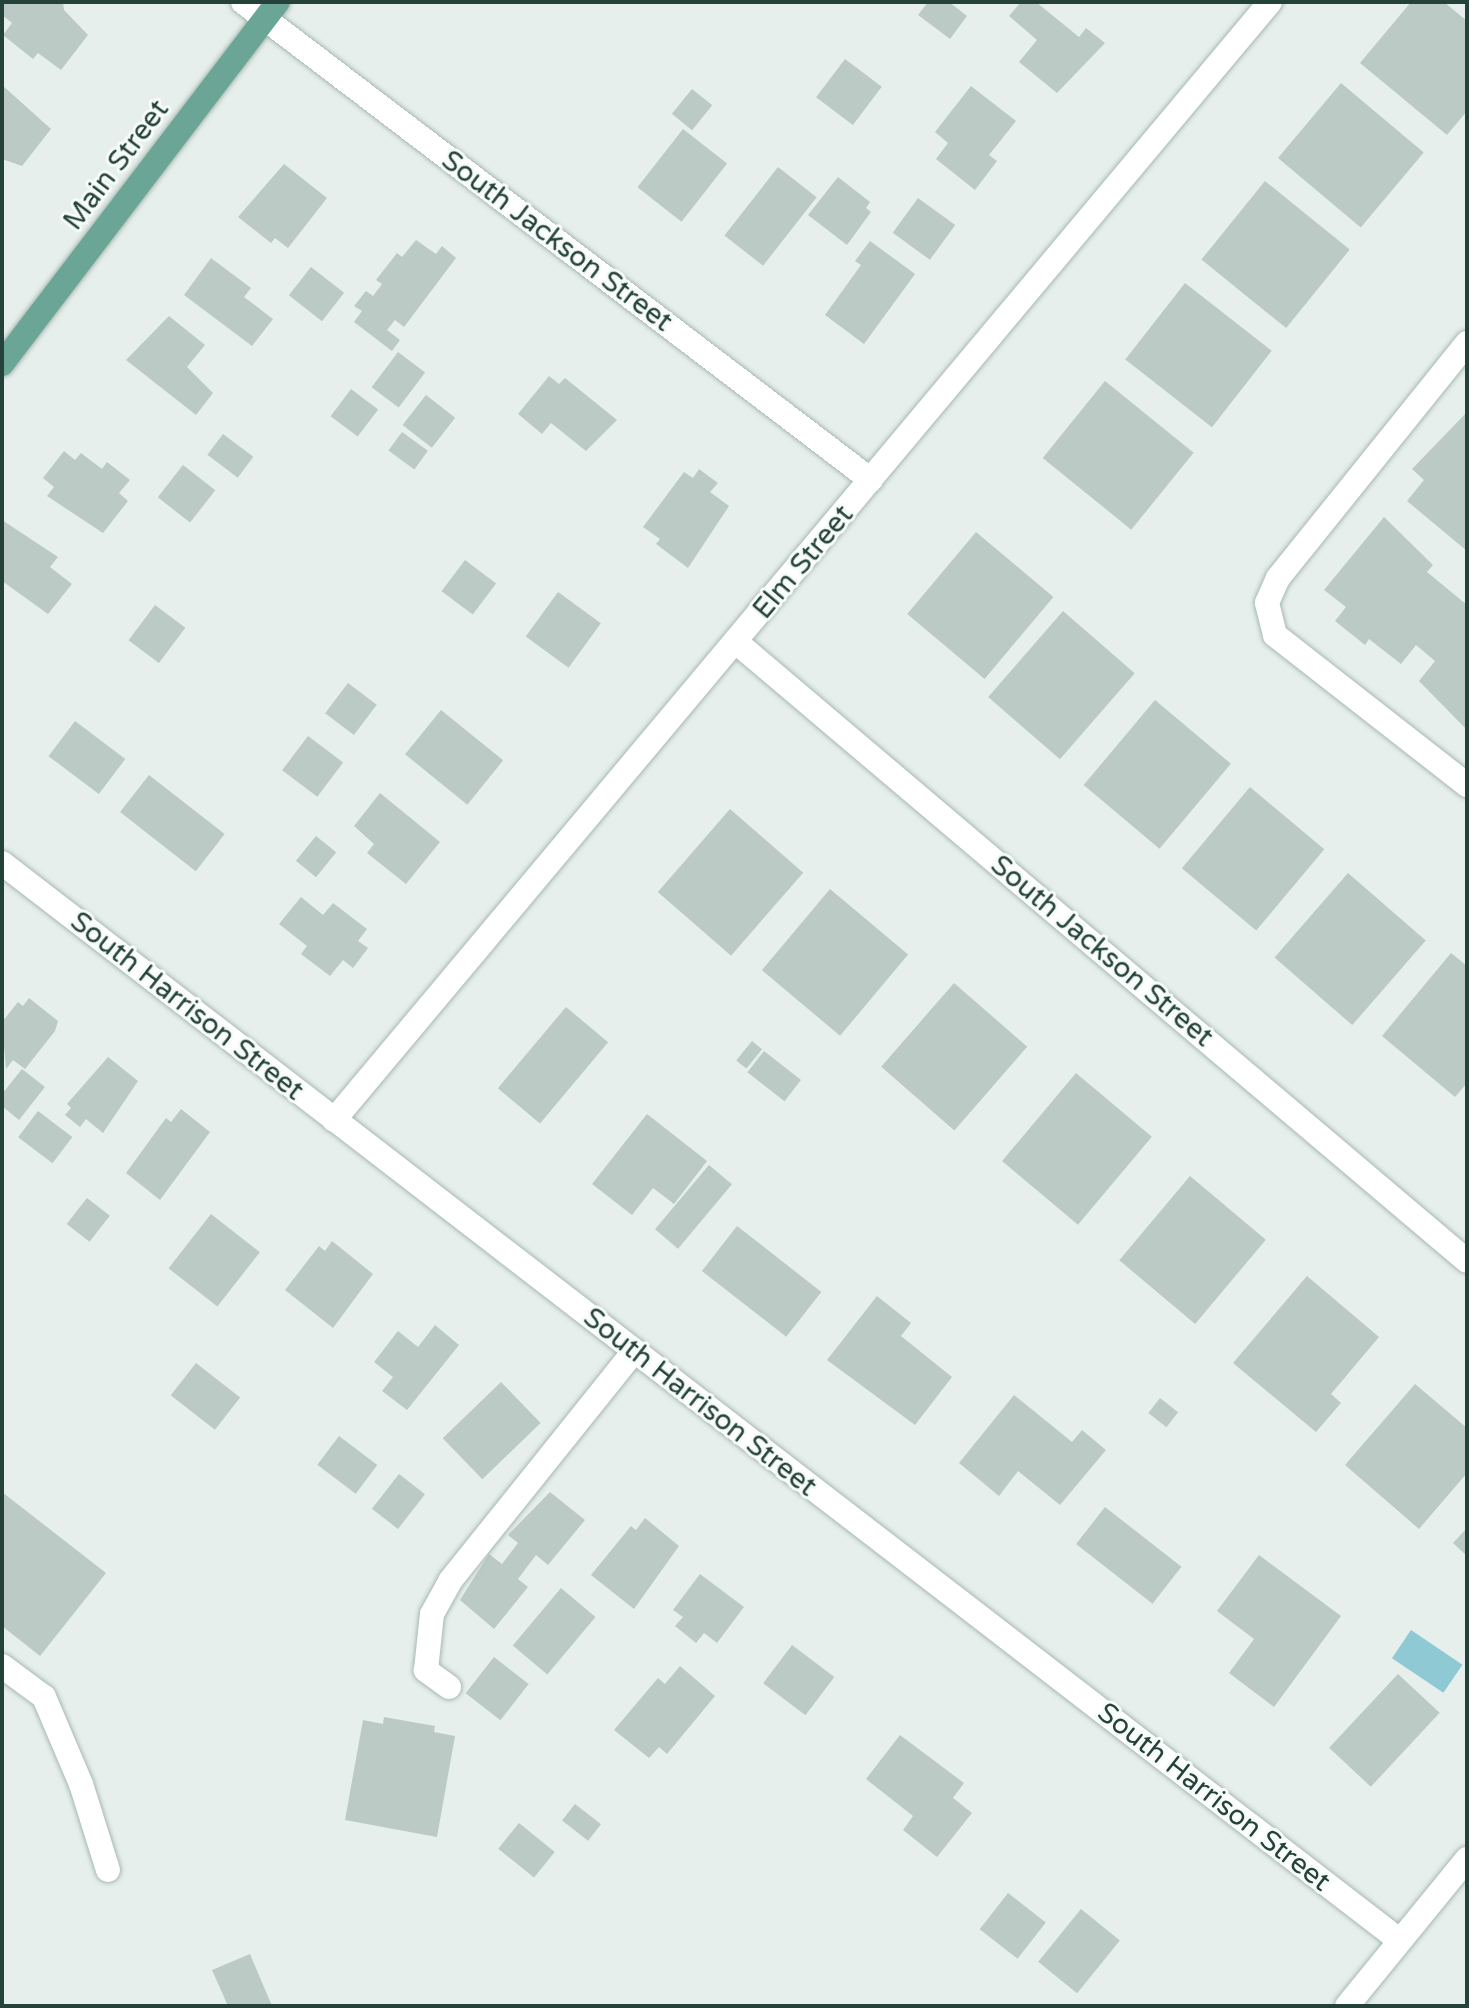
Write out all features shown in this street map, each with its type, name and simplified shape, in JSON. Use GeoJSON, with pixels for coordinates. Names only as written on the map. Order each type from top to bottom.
{"type":"FeatureCollection","features":[{"type":"Feature","properties":{"kind":"main road","name":"Main Street"},"geometry":{"type":"LineString","coordinates":[[2,364],[272,10]]}},
{"type":"Feature","properties":{"kind":"street","name":"South Jackson Street"},"geometry":{"type":"LineString","coordinates":[[243,2],[272,10],[871,480]]}},
{"type":"Feature","properties":{"kind":"street","name":"Elm Street"},"geometry":{"type":"LineString","coordinates":[[334,1120],[1270,2]]}},
{"type":"Feature","properties":{"kind":"street"},"geometry":{"type":"LineString","coordinates":[[1467,343],[1278,578],[1267,603],[1275,635],[1467,785]]}},
{"type":"Feature","properties":{"kind":"street","name":"South Jackson Street"},"geometry":{"type":"LineString","coordinates":[[736,642],[1467,1261]]}},
{"type":"Feature","properties":{"kind":"street","name":"South Harrison Street"},"geometry":{"type":"LineString","coordinates":[[2,863],[1399,1940]]}},
{"type":"Feature","properties":{"kind":"street"},"geometry":{"type":"LineString","coordinates":[[449,1687],[426,1670],[432,1614],[450,1581],[634,1351]]}},
{"type":"Feature","properties":{"kind":"street"},"geometry":{"type":"LineString","coordinates":[[2,1666],[44,1697],[81,1784],[108,1870]]}},
{"type":"Feature","properties":{"kind":"street"},"geometry":{"type":"LineString","coordinates":[[1347,2006],[1467,1859]]}},
{"type":"Feature","properties":{"kind":"water"},"geometry":{"type":"Polygon","coordinates":[[[1411,1630],[1462,1665],[1443,1693],[1392,1658],[1411,1630]]]}},
{"type":"Feature","properties":{"kind":"building"},"geometry":{"type":"Polygon","coordinates":[[[2,2],[63,2],[64,10],[88,35],[61,70],[38,53],[33,59],[3,35],[12,23],[2,15],[2,2]]]}},
{"type":"Feature","properties":{"kind":"building"},"geometry":{"type":"Polygon","coordinates":[[[928,2],[949,2],[967,16],[950,39],[918,15],[928,2]]]}},
{"type":"Feature","properties":{"kind":"building"},"geometry":{"type":"Polygon","coordinates":[[[1021,2],[1036,2],[1079,37],[1086,28],[1105,43],[1057,93],[1019,62],[1037,40],[1009,16],[1021,2]]]}},
{"type":"Feature","properties":{"kind":"building"},"geometry":{"type":"Polygon","coordinates":[[[1411,2],[1444,2],[1467,21],[1467,111],[1447,135],[1360,63],[1411,2]]]}},
{"type":"Feature","properties":{"kind":"building"},"geometry":{"type":"Polygon","coordinates":[[[845,59],[882,87],[853,125],[816,97],[845,59]]]}},
{"type":"Feature","properties":{"kind":"building"},"geometry":{"type":"Polygon","coordinates":[[[1341,83],[1424,152],[1361,227],[1278,158],[1341,83]]]}},
{"type":"Feature","properties":{"kind":"building"},"geometry":{"type":"Polygon","coordinates":[[[2,85],[51,129],[22,166],[2,159],[2,85]]]}},
{"type":"Feature","properties":{"kind":"building"},"geometry":{"type":"Polygon","coordinates":[[[971,86],[1016,121],[989,155],[997,161],[975,190],[936,159],[948,143],[935,132],[971,86]]]}},
{"type":"Feature","properties":{"kind":"building"},"geometry":{"type":"Polygon","coordinates":[[[692,89],[712,105],[692,130],[672,114],[692,89]]]}},
{"type":"Feature","properties":{"kind":"building"},"geometry":{"type":"Polygon","coordinates":[[[683,129],[727,163],[682,222],[637,187],[683,129]]]}},
{"type":"Feature","properties":{"kind":"building"},"geometry":{"type":"Polygon","coordinates":[[[284,164],[327,198],[288,248],[275,238],[271,243],[238,217],[284,164]]]}},
{"type":"Feature","properties":{"kind":"building"},"geometry":{"type":"Polygon","coordinates":[[[778,167],[817,197],[763,266],[724,236],[778,167]]]}},
{"type":"Feature","properties":{"kind":"building"},"geometry":{"type":"Polygon","coordinates":[[[838,177],[870,202],[866,208],[871,212],[847,245],[808,215],[838,177]]]}},
{"type":"Feature","properties":{"kind":"building"},"geometry":{"type":"Polygon","coordinates":[[[1265,181],[1350,250],[1286,328],[1201,259],[1265,181]]]}},
{"type":"Feature","properties":{"kind":"building"},"geometry":{"type":"Polygon","coordinates":[[[918,198],[955,225],[930,260],[893,233],[918,198]]]}},
{"type":"Feature","properties":{"kind":"building"},"geometry":{"type":"Polygon","coordinates":[[[416,240],[436,254],[442,246],[456,258],[404,327],[395,320],[387,330],[400,340],[392,351],[354,322],[362,311],[354,306],[366,291],[373,296],[382,284],[376,280],[397,253],[402,257],[416,240]]]}},
{"type":"Feature","properties":{"kind":"building"},"geometry":{"type":"Polygon","coordinates":[[[870,241],[915,274],[864,344],[825,315],[861,265],[855,261],[870,241]]]}},
{"type":"Feature","properties":{"kind":"building"},"geometry":{"type":"Polygon","coordinates":[[[211,258],[251,288],[244,297],[273,319],[252,346],[184,295],[211,258]]]}},
{"type":"Feature","properties":{"kind":"building"},"geometry":{"type":"Polygon","coordinates":[[[311,267],[344,293],[322,321],[289,295],[311,267]]]}},
{"type":"Feature","properties":{"kind":"building"},"geometry":{"type":"Polygon","coordinates":[[[1185,283],[1272,351],[1212,427],[1125,359],[1185,283]]]}},
{"type":"Feature","properties":{"kind":"building"},"geometry":{"type":"Polygon","coordinates":[[[169,316],[205,345],[187,367],[213,393],[196,415],[126,360],[169,316]]]}},
{"type":"Feature","properties":{"kind":"building"},"geometry":{"type":"Polygon","coordinates":[[[398,352],[425,372],[399,408],[372,387],[398,352]]]}},
{"type":"Feature","properties":{"kind":"building"},"geometry":{"type":"Polygon","coordinates":[[[549,376],[559,384],[565,378],[617,420],[586,451],[551,423],[542,434],[518,414],[549,376]]]}},
{"type":"Feature","properties":{"kind":"building"},"geometry":{"type":"Polygon","coordinates":[[[1105,381],[1194,453],[1131,530],[1043,458],[1105,381]]]}},
{"type":"Feature","properties":{"kind":"building"},"geometry":{"type":"Polygon","coordinates":[[[351,389],[378,409],[358,437],[331,416],[351,389]]]}},
{"type":"Feature","properties":{"kind":"building"},"geometry":{"type":"Polygon","coordinates":[[[426,395],[455,418],[432,448],[403,425],[426,395]]]}},
{"type":"Feature","properties":{"kind":"building"},"geometry":{"type":"Polygon","coordinates":[[[1467,412],[1467,551],[1407,501],[1424,480],[1412,469],[1467,412]]]}},
{"type":"Feature","properties":{"kind":"building"},"geometry":{"type":"Polygon","coordinates":[[[402,432],[428,451],[414,469],[388,451],[402,432]]]}},
{"type":"Feature","properties":{"kind":"building"},"geometry":{"type":"Polygon","coordinates":[[[223,434],[253,457],[238,478],[207,455],[223,434]]]}},
{"type":"Feature","properties":{"kind":"building"},"geometry":{"type":"Polygon","coordinates":[[[64,451],[75,460],[81,453],[102,469],[107,462],[130,480],[119,493],[128,501],[103,533],[47,496],[54,487],[43,478],[64,451]]]}},
{"type":"Feature","properties":{"kind":"building"},"geometry":{"type":"Polygon","coordinates":[[[183,465],[215,490],[190,523],[158,497],[183,465]]]}},
{"type":"Feature","properties":{"kind":"building"},"geometry":{"type":"Polygon","coordinates":[[[699,469],[718,483],[710,492],[729,506],[688,568],[656,544],[660,539],[643,527],[684,472],[693,478],[699,469]]]}},
{"type":"Feature","properties":{"kind":"building"},"geometry":{"type":"Polygon","coordinates":[[[1384,517],[1433,565],[1427,572],[1467,605],[1467,730],[1419,681],[1435,661],[1416,645],[1401,664],[1369,639],[1365,645],[1335,621],[1346,607],[1324,590],[1384,517]]]}},
{"type":"Feature","properties":{"kind":"building"},"geometry":{"type":"Polygon","coordinates":[[[2,520],[58,557],[50,567],[72,584],[48,614],[2,581],[2,520]]]}},
{"type":"Feature","properties":{"kind":"building"},"geometry":{"type":"Polygon","coordinates":[[[976,532],[1053,597],[985,679],[907,614],[976,532]]]}},
{"type":"Feature","properties":{"kind":"building"},"geometry":{"type":"Polygon","coordinates":[[[465,560],[496,583],[473,615],[442,591],[465,560]]]}},
{"type":"Feature","properties":{"kind":"building"},"geometry":{"type":"Polygon","coordinates":[[[558,592],[601,623],[569,668],[526,636],[558,592]]]}},
{"type":"Feature","properties":{"kind":"building"},"geometry":{"type":"Polygon","coordinates":[[[155,605],[185,628],[159,663],[129,640],[155,605]]]}},
{"type":"Feature","properties":{"kind":"building"},"geometry":{"type":"Polygon","coordinates":[[[1063,611],[1135,673],[1060,759],[988,697],[1063,611]]]}},
{"type":"Feature","properties":{"kind":"building"},"geometry":{"type":"Polygon","coordinates":[[[348,683],[377,705],[354,735],[325,713],[348,683]]]}},
{"type":"Feature","properties":{"kind":"building"},"geometry":{"type":"Polygon","coordinates":[[[1155,700],[1231,764],[1159,849],[1084,785],[1155,700]]]}},
{"type":"Feature","properties":{"kind":"building"},"geometry":{"type":"Polygon","coordinates":[[[441,710],[503,760],[467,805],[405,754],[441,710]]]}},
{"type":"Feature","properties":{"kind":"building"},"geometry":{"type":"Polygon","coordinates":[[[75,721],[125,759],[99,794],[49,756],[75,721]]]}},
{"type":"Feature","properties":{"kind":"building"},"geometry":{"type":"Polygon","coordinates":[[[308,736],[343,762],[317,797],[282,770],[308,736]]]}},
{"type":"Feature","properties":{"kind":"building"},"geometry":{"type":"Polygon","coordinates":[[[149,775],[225,834],[196,871],[120,812],[149,775]]]}},
{"type":"Feature","properties":{"kind":"building"},"geometry":{"type":"Polygon","coordinates":[[[1250,787],[1324,849],[1256,931],[1182,868],[1250,787]]]}},
{"type":"Feature","properties":{"kind":"building"},"geometry":{"type":"Polygon","coordinates":[[[380,793],[440,842],[406,884],[367,853],[374,844],[354,826],[380,793]]]}},
{"type":"Feature","properties":{"kind":"building"},"geometry":{"type":"Polygon","coordinates":[[[730,809],[803,873],[731,956],[658,892],[730,809]]]}},
{"type":"Feature","properties":{"kind":"building"},"geometry":{"type":"Polygon","coordinates":[[[316,836],[336,852],[316,877],[296,861],[316,836]]]}},
{"type":"Feature","properties":{"kind":"building"},"geometry":{"type":"Polygon","coordinates":[[[1348,873],[1426,941],[1352,1025],[1275,958],[1348,873]]]}},
{"type":"Feature","properties":{"kind":"building"},"geometry":{"type":"Polygon","coordinates":[[[830,889],[908,955],[840,1036],[762,970],[830,889]]]}},
{"type":"Feature","properties":{"kind":"building"},"geometry":{"type":"Polygon","coordinates":[[[301,897],[323,915],[333,903],[367,929],[358,941],[368,948],[353,968],[343,960],[330,976],[301,954],[307,946],[279,924],[301,897]]]}},
{"type":"Feature","properties":{"kind":"building"},"geometry":{"type":"Polygon","coordinates":[[[1451,953],[1467,966],[1467,1083],[1455,1097],[1382,1036],[1451,953]]]}},
{"type":"Feature","properties":{"kind":"building"},"geometry":{"type":"Polygon","coordinates":[[[954,983],[1027,1047],[954,1130],[881,1067],[954,983]]]}},
{"type":"Feature","properties":{"kind":"building"},"geometry":{"type":"Polygon","coordinates":[[[29,998],[58,1021],[55,1031],[25,1069],[13,1060],[6,1069],[2,1022],[18,1002],[23,1006],[29,998]]]}},
{"type":"Feature","properties":{"kind":"building"},"geometry":{"type":"Polygon","coordinates":[[[566,1007],[608,1042],[540,1124],[498,1088],[566,1007]]]}},
{"type":"Feature","properties":{"kind":"building"},"geometry":{"type":"Polygon","coordinates":[[[752,1041],[762,1049],[746,1069],[736,1060],[752,1041]]]}},
{"type":"Feature","properties":{"kind":"building"},"geometry":{"type":"Polygon","coordinates":[[[764,1051],[801,1080],[784,1101],[747,1072],[764,1051]]]}},
{"type":"Feature","properties":{"kind":"building"},"geometry":{"type":"Polygon","coordinates":[[[108,1057],[138,1081],[103,1133],[86,1119],[80,1127],[65,1115],[71,1108],[67,1104],[108,1057]]]}},
{"type":"Feature","properties":{"kind":"building"},"geometry":{"type":"Polygon","coordinates":[[[22,1069],[45,1087],[19,1120],[2,1106],[2,1094],[22,1069]]]}},
{"type":"Feature","properties":{"kind":"building"},"geometry":{"type":"Polygon","coordinates":[[[1076,1073],[1152,1137],[1078,1225],[1002,1161],[1076,1073]]]}},
{"type":"Feature","properties":{"kind":"building"},"geometry":{"type":"Polygon","coordinates":[[[181,1109],[210,1132],[160,1200],[126,1173],[166,1118],[171,1122],[181,1109]]]}},
{"type":"Feature","properties":{"kind":"building"},"geometry":{"type":"Polygon","coordinates":[[[38,1111],[72,1137],[52,1163],[18,1137],[38,1111]]]}},
{"type":"Feature","properties":{"kind":"building"},"geometry":{"type":"Polygon","coordinates":[[[647,1114],[707,1161],[674,1204],[653,1188],[632,1215],[592,1184],[647,1114]]]}},
{"type":"Feature","properties":{"kind":"building"},"geometry":{"type":"Polygon","coordinates":[[[709,1165],[732,1184],[678,1249],[655,1229],[709,1165]]]}},
{"type":"Feature","properties":{"kind":"building"},"geometry":{"type":"Polygon","coordinates":[[[1190,1176],[1266,1240],[1195,1324],[1119,1260],[1190,1176]]]}},
{"type":"Feature","properties":{"kind":"building"},"geometry":{"type":"Polygon","coordinates":[[[87,1198],[110,1216],[90,1242],[67,1224],[87,1198]]]}},
{"type":"Feature","properties":{"kind":"building"},"geometry":{"type":"Polygon","coordinates":[[[211,1214],[260,1252],[217,1307],[169,1268],[211,1214]]]}},
{"type":"Feature","properties":{"kind":"building"},"geometry":{"type":"Polygon","coordinates":[[[737,1226],[821,1292],[786,1337],[702,1271],[737,1226]]]}},
{"type":"Feature","properties":{"kind":"building"},"geometry":{"type":"Polygon","coordinates":[[[332,1241],[373,1274],[333,1328],[285,1290],[319,1246],[325,1251],[332,1241]]]}},
{"type":"Feature","properties":{"kind":"building"},"geometry":{"type":"Polygon","coordinates":[[[1307,1276],[1379,1337],[1331,1394],[1341,1403],[1316,1432],[1233,1363],[1307,1276]]]}},
{"type":"Feature","properties":{"kind":"building"},"geometry":{"type":"Polygon","coordinates":[[[877,1296],[911,1323],[901,1336],[952,1377],[915,1425],[827,1360],[877,1296]]]}},
{"type":"Feature","properties":{"kind":"building"},"geometry":{"type":"Polygon","coordinates":[[[435,1325],[459,1345],[407,1410],[382,1391],[393,1377],[374,1362],[398,1331],[418,1347],[435,1325]]]}},
{"type":"Feature","properties":{"kind":"building"},"geometry":{"type":"Polygon","coordinates":[[[196,1363],[240,1397],[215,1430],[171,1395],[196,1363]]]}},
{"type":"Feature","properties":{"kind":"building"},"geometry":{"type":"Polygon","coordinates":[[[501,1382],[541,1423],[482,1479],[443,1438],[501,1382]]]}},
{"type":"Feature","properties":{"kind":"building"},"geometry":{"type":"Polygon","coordinates":[[[1415,1384],[1467,1428],[1467,1473],[1419,1529],[1345,1465],[1415,1384]]]}},
{"type":"Feature","properties":{"kind":"building"},"geometry":{"type":"Polygon","coordinates":[[[1014,1395],[1072,1442],[1082,1430],[1106,1450],[1060,1505],[1018,1471],[999,1496],[959,1463],[1014,1395]]]}},
{"type":"Feature","properties":{"kind":"building"},"geometry":{"type":"Polygon","coordinates":[[[1160,1398],[1178,1412],[1166,1427],[1148,1413],[1160,1398]]]}},
{"type":"Feature","properties":{"kind":"building"},"geometry":{"type":"Polygon","coordinates":[[[339,1436],[377,1465],[356,1494],[317,1465],[339,1436]]]}},
{"type":"Feature","properties":{"kind":"building"},"geometry":{"type":"Polygon","coordinates":[[[399,1474],[425,1494],[398,1529],[372,1509],[399,1474]]]}},
{"type":"Feature","properties":{"kind":"building"},"geometry":{"type":"Polygon","coordinates":[[[2,1492],[106,1573],[40,1656],[2,1626],[2,1492]]]}},
{"type":"Feature","properties":{"kind":"building"},"geometry":{"type":"Polygon","coordinates":[[[550,1492],[585,1520],[548,1565],[536,1555],[518,1579],[528,1587],[494,1629],[460,1600],[489,1554],[502,1564],[518,1543],[508,1535],[550,1492]]]}},
{"type":"Feature","properties":{"kind":"building"},"geometry":{"type":"Polygon","coordinates":[[[1105,1507],[1181,1567],[1153,1604],[1076,1544],[1105,1507]]]}},
{"type":"Feature","properties":{"kind":"building"},"geometry":{"type":"Polygon","coordinates":[[[645,1518],[679,1546],[634,1609],[591,1575],[631,1526],[636,1530],[645,1518]]]}},
{"type":"Feature","properties":{"kind":"building"},"geometry":{"type":"Polygon","coordinates":[[[1467,1528],[1467,1556],[1453,1543],[1467,1528]]]}},
{"type":"Feature","properties":{"kind":"building"},"geometry":{"type":"Polygon","coordinates":[[[1259,1555],[1341,1616],[1274,1707],[1229,1673],[1254,1639],[1217,1611],[1259,1555]]]}},
{"type":"Feature","properties":{"kind":"building"},"geometry":{"type":"Polygon","coordinates":[[[700,1574],[744,1607],[717,1643],[704,1633],[696,1643],[675,1626],[683,1617],[673,1610],[700,1574]]]}},
{"type":"Feature","properties":{"kind":"building"},"geometry":{"type":"Polygon","coordinates":[[[561,1588],[595,1617],[547,1674],[513,1645],[561,1588]]]}},
{"type":"Feature","properties":{"kind":"building"},"geometry":{"type":"Polygon","coordinates":[[[792,1645],[834,1677],[805,1715],[763,1683],[792,1645]]]}},
{"type":"Feature","properties":{"kind":"building"},"geometry":{"type":"Polygon","coordinates":[[[494,1657],[529,1684],[500,1720],[466,1693],[494,1657]]]}},
{"type":"Feature","properties":{"kind":"building"},"geometry":{"type":"Polygon","coordinates":[[[680,1666],[715,1696],[667,1754],[659,1747],[649,1758],[614,1730],[658,1678],[665,1684],[680,1666]]]}},
{"type":"Feature","properties":{"kind":"building"},"geometry":{"type":"Polygon","coordinates":[[[1398,1674],[1440,1713],[1371,1787],[1329,1748],[1398,1674]]]}},
{"type":"Feature","properties":{"kind":"building"},"geometry":{"type":"Polygon","coordinates":[[[384,1717],[435,1726],[434,1732],[455,1736],[437,1837],[345,1820],[363,1720],[383,1724],[384,1717]]]}},
{"type":"Feature","properties":{"kind":"building"},"geometry":{"type":"Polygon","coordinates":[[[900,1735],[964,1783],[953,1798],[972,1813],[937,1857],[903,1830],[913,1816],[866,1779],[900,1735]]]}},
{"type":"Feature","properties":{"kind":"building"},"geometry":{"type":"Polygon","coordinates":[[[575,1804],[601,1824],[588,1841],[562,1821],[575,1804]]]}},
{"type":"Feature","properties":{"kind":"building"},"geometry":{"type":"Polygon","coordinates":[[[519,1823],[555,1852],[534,1878],[498,1849],[519,1823]]]}},
{"type":"Feature","properties":{"kind":"building"},"geometry":{"type":"Polygon","coordinates":[[[1008,1893],[1046,1923],[1018,1959],[980,1929],[1008,1893]]]}},
{"type":"Feature","properties":{"kind":"building"},"geometry":{"type":"Polygon","coordinates":[[[1081,1909],[1120,1940],[1077,1993],[1038,1962],[1081,1909]]]}},
{"type":"Feature","properties":{"kind":"building"},"geometry":{"type":"Polygon","coordinates":[[[250,1954],[272,2006],[228,2006],[212,1970],[250,1954]]]}}]}
